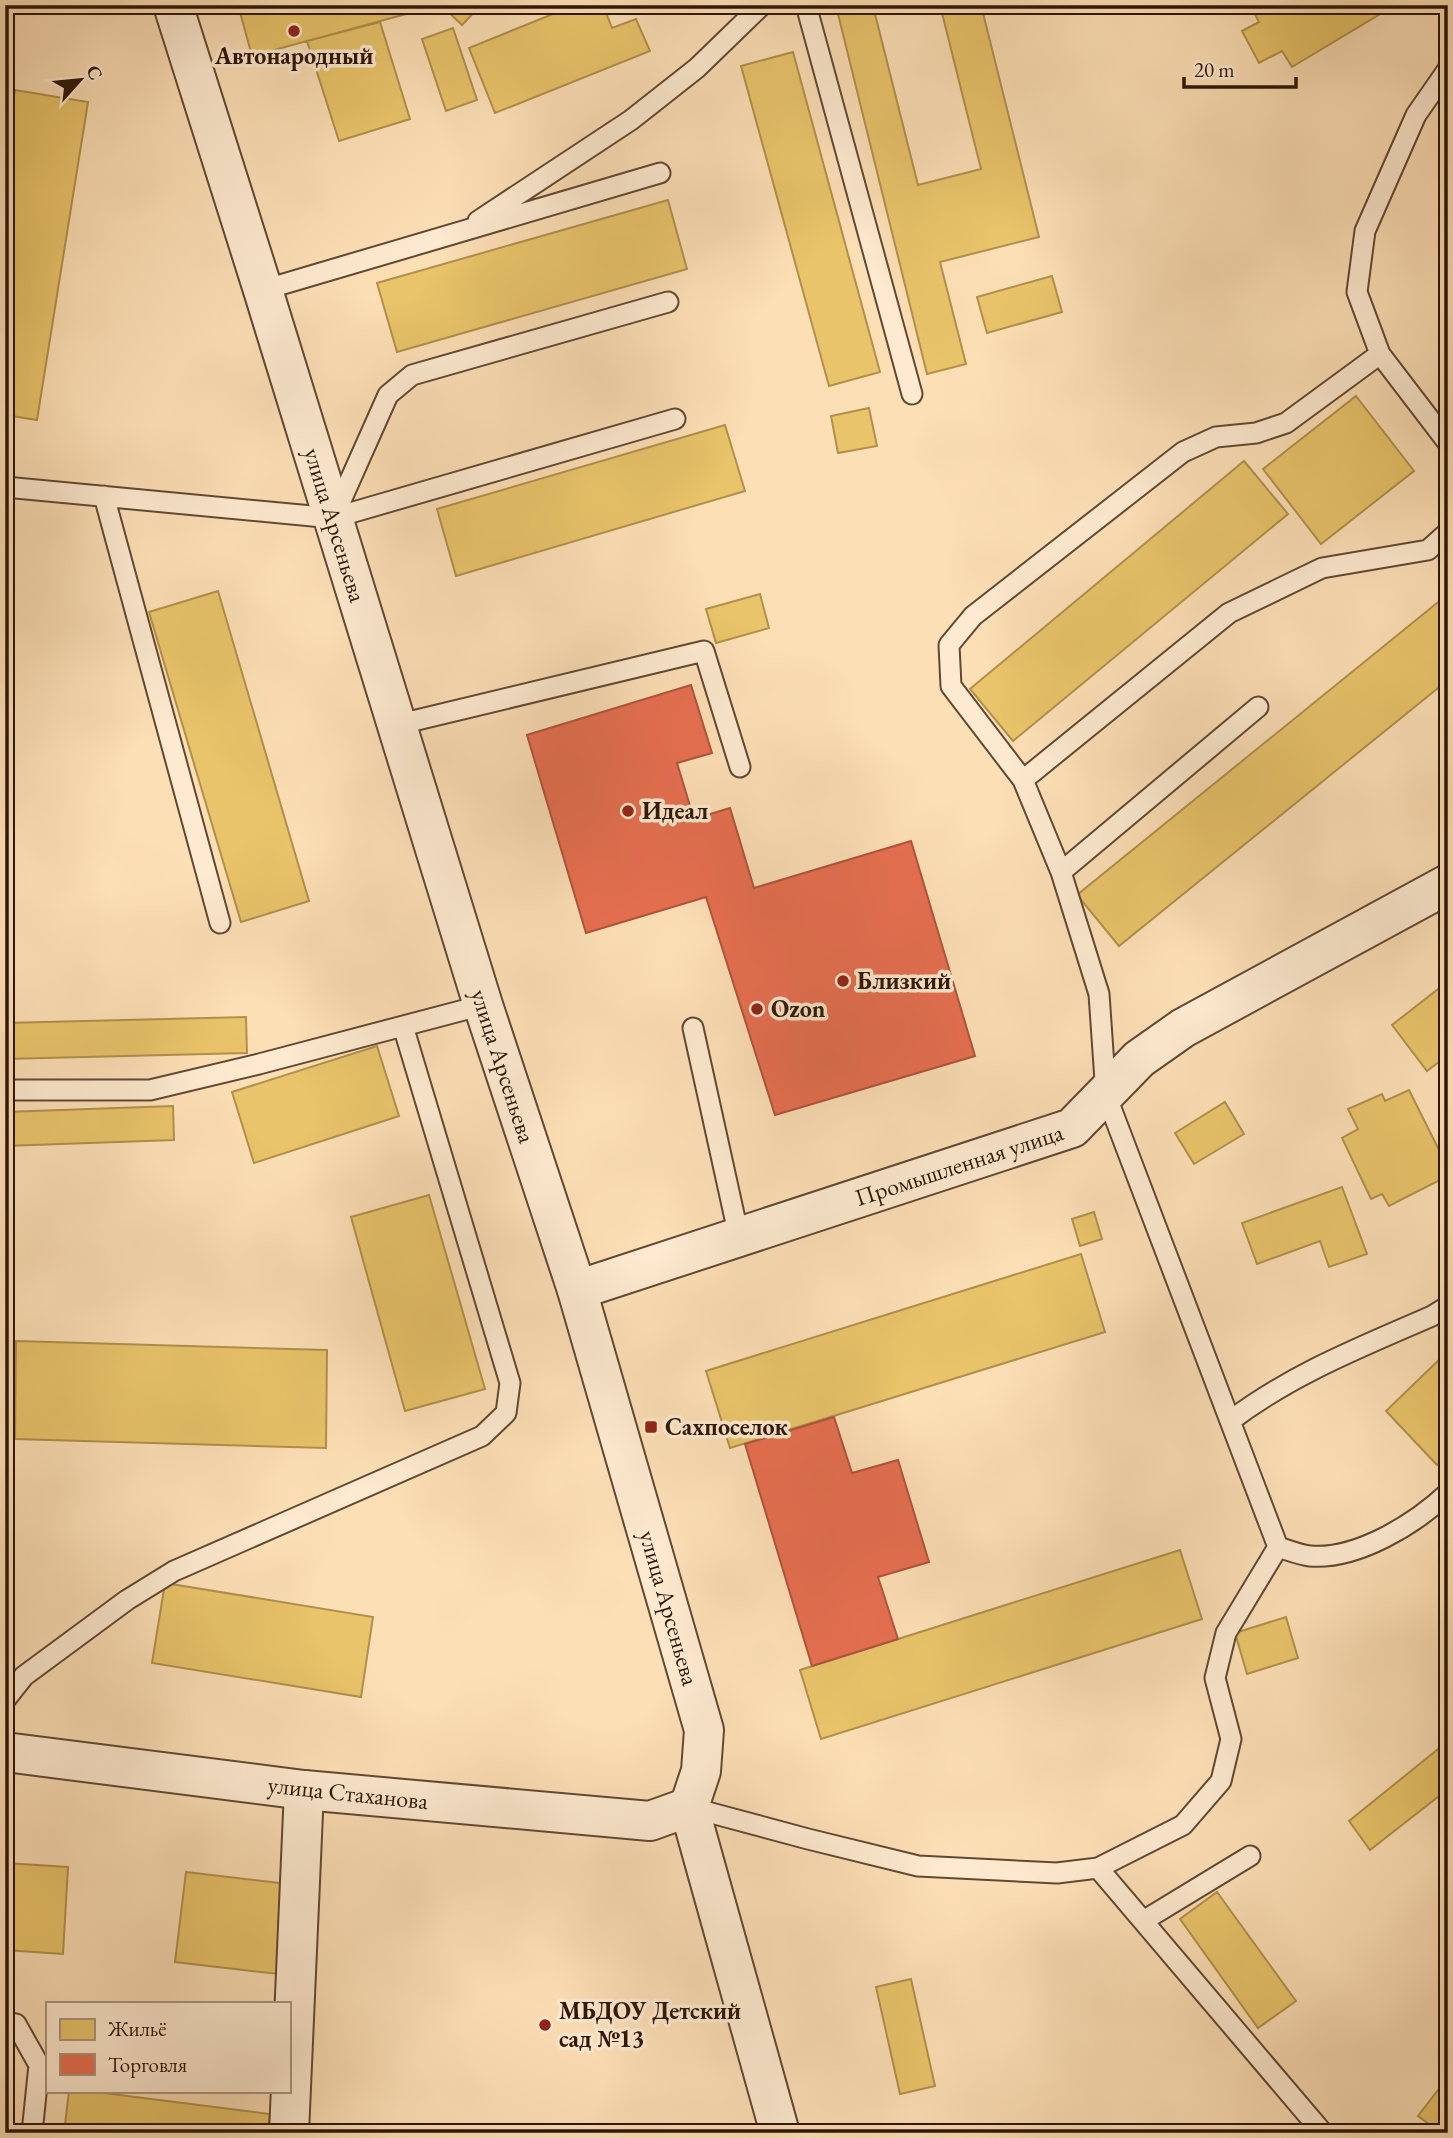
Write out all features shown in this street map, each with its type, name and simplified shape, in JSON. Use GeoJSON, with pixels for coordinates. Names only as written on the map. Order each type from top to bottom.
{"type":"FeatureCollection","features":[{"type":"Feature","properties":{"kind":"street","name":"улица Арсеньева"},"geometry":{"type":"LineString","coordinates":[[173,5],[482,1005],[577,1290],[704,1730],[701,1771],[689,1807]]}},
{"type":"Feature","properties":{"kind":"street","name":"Промышленная улица"},"geometry":{"type":"LineString","coordinates":[[577,1290],[1072,1128],[1139,1059],[1183,1028],[1448,884]]}},
{"type":"Feature","properties":{"kind":"street","name":"улица Стаханова"},"geometry":{"type":"LineString","coordinates":[[5,1752],[304,1790],[650,1821],[689,1807]]}},
{"type":"Feature","properties":{"kind":"street"},"geometry":{"type":"LineString","coordinates":[[289,2133],[304,1790]]}},
{"type":"Feature","properties":{"kind":"street"},"geometry":{"type":"LineString","coordinates":[[689,1807],[780,2133]]}},
{"type":"Feature","properties":{"kind":"lane"},"geometry":{"type":"LineString","coordinates":[[463,231],[631,120],[697,68],[762,5]]}},
{"type":"Feature","properties":{"kind":"lane"},"geometry":{"type":"LineString","coordinates":[[806,5],[912,394]]}},
{"type":"Feature","properties":{"kind":"lane"},"geometry":{"type":"LineString","coordinates":[[1448,69],[1416,115],[1365,231],[1357,292],[1380,354],[1448,443]]}},
{"type":"Feature","properties":{"kind":"lane"},"geometry":{"type":"LineString","coordinates":[[263,290],[660,173]]}},
{"type":"Feature","properties":{"kind":"lane"},"geometry":{"type":"LineString","coordinates":[[333,518],[388,395],[412,374],[668,302]]}},
{"type":"Feature","properties":{"kind":"lane"},"geometry":{"type":"LineString","coordinates":[[1278,1547],[1106,1095],[1099,994],[1061,872],[1023,780],[951,687],[949,645],[973,617],[1183,452],[1216,437],[1256,433],[1286,423],[1380,354]]}},
{"type":"Feature","properties":{"kind":"lane"},"geometry":{"type":"LineString","coordinates":[[5,487],[333,518],[676,419]]}},
{"type":"Feature","properties":{"kind":"lane"},"geometry":{"type":"LineString","coordinates":[[104,496],[220,923]]}},
{"type":"Feature","properties":{"kind":"lane"},"geometry":{"type":"LineString","coordinates":[[1023,780],[1228,612],[1322,568],[1427,550],[1448,532]]}},
{"type":"Feature","properties":{"kind":"lane"},"geometry":{"type":"LineString","coordinates":[[396,724],[704,651],[740,767]]}},
{"type":"Feature","properties":{"kind":"lane"},"geometry":{"type":"LineString","coordinates":[[1061,872],[1258,707]]}},
{"type":"Feature","properties":{"kind":"lane"},"geometry":{"type":"LineString","coordinates":[[5,1090],[150,1090],[482,1005]]}},
{"type":"Feature","properties":{"kind":"lane"},"geometry":{"type":"LineString","coordinates":[[5,1700],[24,1676],[127,1600],[174,1571],[482,1436],[506,1413],[510,1383],[403,1027]]}},
{"type":"Feature","properties":{"kind":"lane"},"geometry":{"type":"LineString","coordinates":[[693,1028],[739,1237]]}},
{"type":"Feature","properties":{"kind":"lane"},"geometry":{"type":"LineString","coordinates":[[1230,1421],[1261,1398],[1322,1364],[1432,1316],[1448,1306]]}},
{"type":"Feature","properties":{"kind":"lane"},"geometry":{"type":"LineString","coordinates":[[1278,1547],[1310,1556],[1352,1552],[1397,1532],[1432,1509],[1448,1493]]}},
{"type":"Feature","properties":{"kind":"lane"},"geometry":{"type":"LineString","coordinates":[[689,1807],[918,1866],[1057,1872],[1098,1868],[1183,1825],[1221,1781],[1231,1739],[1215,1678],[1223,1644],[1226,1633],[1278,1547]]}},
{"type":"Feature","properties":{"kind":"lane"},"geometry":{"type":"LineString","coordinates":[[1143,1921],[1250,1856]]}},
{"type":"Feature","properties":{"kind":"lane"},"geometry":{"type":"LineString","coordinates":[[1098,1868],[1323,2133]]}},
{"type":"Feature","properties":{"kind":"lane"},"geometry":{"type":"LineString","coordinates":[[5,2022],[16,2024],[39,2065],[32,2133]]}},
{"type":"Feature","properties":{"kind":"building: Жильё","name":"Автонародный"},"geometry":{"type":"Polygon","coordinates":[[[238,5],[439,5],[252,56],[238,5]]]}},
{"type":"Feature","properties":{"kind":"building: Жильё"},"geometry":{"type":"Polygon","coordinates":[[[441,5],[481,5],[462,25],[441,5]]]}},
{"type":"Feature","properties":{"kind":"building: Жильё"},"geometry":{"type":"Polygon","coordinates":[[[575,5],[603,5],[612,28],[636,19],[650,51],[495,113],[469,48],[575,5]]]}},
{"type":"Feature","properties":{"kind":"building: Жильё"},"geometry":{"type":"Polygon","coordinates":[[[940,5],[981,5],[1039,237],[940,262],[966,364],[927,374],[838,14],[873,6],[918,185],[981,169],[940,5]]]}},
{"type":"Feature","properties":{"kind":"building: Жильё"},"geometry":{"type":"Polygon","coordinates":[[[1250,5],[1382,5],[1385,11],[1292,67],[1282,51],[1259,63],[1242,31],[1259,22],[1250,5]]]}},
{"type":"Feature","properties":{"kind":"building: Жильё"},"geometry":{"type":"Polygon","coordinates":[[[380,22],[410,119],[339,141],[307,41],[380,22]]]}},
{"type":"Feature","properties":{"kind":"building: Жильё"},"geometry":{"type":"Polygon","coordinates":[[[453,28],[477,100],[446,111],[422,39],[453,28]]]}},
{"type":"Feature","properties":{"kind":"building: Жильё"},"geometry":{"type":"Polygon","coordinates":[[[793,52],[880,372],[829,386],[741,66],[793,52]]]}},
{"type":"Feature","properties":{"kind":"building: Жильё"},"geometry":{"type":"Polygon","coordinates":[[[15,90],[88,102],[37,420],[5,415],[5,149],[15,90]]]}},
{"type":"Feature","properties":{"kind":"building: Жильё"},"geometry":{"type":"Polygon","coordinates":[[[668,200],[687,269],[397,352],[377,283],[668,200]]]}},
{"type":"Feature","properties":{"kind":"building: Жильё"},"geometry":{"type":"Polygon","coordinates":[[[1052,276],[1062,312],[987,333],[977,297],[1052,276]]]}},
{"type":"Feature","properties":{"kind":"building: Жильё"},"geometry":{"type":"Polygon","coordinates":[[[1356,396],[1414,471],[1321,544],[1263,469],[1356,396]]]}},
{"type":"Feature","properties":{"kind":"building: Жильё"},"geometry":{"type":"Polygon","coordinates":[[[869,408],[877,446],[838,453],[831,416],[869,408]]]}},
{"type":"Feature","properties":{"kind":"building: Жильё"},"geometry":{"type":"Polygon","coordinates":[[[725,425],[745,491],[456,576],[437,509],[725,425]]]}},
{"type":"Feature","properties":{"kind":"building: Жильё"},"geometry":{"type":"Polygon","coordinates":[[[1244,461],[1288,514],[1013,741],[970,689],[1244,461]]]}},
{"type":"Feature","properties":{"kind":"building: Жильё"},"geometry":{"type":"Polygon","coordinates":[[[218,591],[309,901],[241,922],[149,612],[218,591]]]}},
{"type":"Feature","properties":{"kind":"building: Жильё"},"geometry":{"type":"Polygon","coordinates":[[[760,594],[769,628],[716,643],[706,609],[760,594]]]}},
{"type":"Feature","properties":{"kind":"building: Жильё"},"geometry":{"type":"Polygon","coordinates":[[[1448,594],[1448,680],[1119,946],[1077,895],[1448,594]]]}},
{"type":"Feature","properties":{"kind":"building: Жильё"},"geometry":{"type":"Polygon","coordinates":[[[5,630],[12,630],[13,964],[5,964],[5,630]]]}},
{"type":"Feature","properties":{"kind":"building: Жильё"},"geometry":{"type":"Polygon","coordinates":[[[1447,982],[1448,1055],[1427,1071],[1392,1025],[1447,982]]]}},
{"type":"Feature","properties":{"kind":"building: Жильё"},"geometry":{"type":"Polygon","coordinates":[[[246,1017],[247,1053],[5,1059],[5,1023],[246,1017]]]}},
{"type":"Feature","properties":{"kind":"building: Жильё"},"geometry":{"type":"Polygon","coordinates":[[[377,1046],[399,1116],[254,1163],[232,1092],[377,1046]]]}},
{"type":"Feature","properties":{"kind":"building: Жильё"},"geometry":{"type":"Polygon","coordinates":[[[1409,1090],[1448,1168],[1448,1176],[1389,1206],[1382,1194],[1371,1199],[1342,1138],[1358,1129],[1348,1109],[1382,1094],[1385,1101],[1409,1090]]]}},
{"type":"Feature","properties":{"kind":"building: Жильё"},"geometry":{"type":"Polygon","coordinates":[[[1225,1102],[1244,1134],[1194,1164],[1175,1133],[1225,1102]]]}},
{"type":"Feature","properties":{"kind":"building: Жильё"},"geometry":{"type":"Polygon","coordinates":[[[173,1106],[174,1140],[5,1146],[5,1112],[173,1106]]]}},
{"type":"Feature","properties":{"kind":"building: Жильё"},"geometry":{"type":"Polygon","coordinates":[[[1342,1187],[1367,1254],[1329,1267],[1320,1241],[1257,1264],[1242,1223],[1342,1187]]]}},
{"type":"Feature","properties":{"kind":"building: Жильё"},"geometry":{"type":"Polygon","coordinates":[[[429,1195],[485,1389],[405,1411],[351,1217],[429,1195]]]}},
{"type":"Feature","properties":{"kind":"building: Жильё"},"geometry":{"type":"Polygon","coordinates":[[[1094,1212],[1102,1239],[1080,1246],[1072,1219],[1094,1212]]]}},
{"type":"Feature","properties":{"kind":"building: Жильё"},"geometry":{"type":"Polygon","coordinates":[[[1081,1254],[1105,1332],[730,1448],[706,1371],[1081,1254]]]}},
{"type":"Feature","properties":{"kind":"building: Жильё"},"geometry":{"type":"Polygon","coordinates":[[[16,1341],[327,1350],[326,1448],[15,1439],[16,1341]]]}},
{"type":"Feature","properties":{"kind":"building: Жильё"},"geometry":{"type":"Polygon","coordinates":[[[1448,1351],[1448,1455],[1437,1465],[1386,1411],[1448,1351]]]}},
{"type":"Feature","properties":{"kind":"building: Жильё"},"geometry":{"type":"Polygon","coordinates":[[[5,1391],[10,1392],[10,1489],[5,1489],[5,1391]]]}},
{"type":"Feature","properties":{"kind":"building: Жильё"},"geometry":{"type":"Polygon","coordinates":[[[1180,1550],[1202,1619],[821,1739],[800,1670],[1180,1550]]]}},
{"type":"Feature","properties":{"kind":"building: Жильё"},"geometry":{"type":"Polygon","coordinates":[[[165,1583],[373,1617],[361,1697],[152,1663],[165,1583]]]}},
{"type":"Feature","properties":{"kind":"building: Жильё"},"geometry":{"type":"Polygon","coordinates":[[[1286,1617],[1298,1658],[1247,1674],[1235,1633],[1286,1617]]]}},
{"type":"Feature","properties":{"kind":"building: Жильё"},"geometry":{"type":"Polygon","coordinates":[[[1448,1741],[1448,1789],[1370,1850],[1349,1821],[1448,1741]]]}},
{"type":"Feature","properties":{"kind":"building: Жильё"},"geometry":{"type":"Polygon","coordinates":[[[5,1863],[68,1867],[63,1954],[5,1950],[5,1863]]]}},
{"type":"Feature","properties":{"kind":"building: Жильё"},"geometry":{"type":"Polygon","coordinates":[[[186,1872],[288,1884],[278,1974],[175,1962],[186,1872]]]}},
{"type":"Feature","properties":{"kind":"building: Жильё"},"geometry":{"type":"Polygon","coordinates":[[[1217,1892],[1296,2001],[1258,2028],[1180,1919],[1217,1892]]]}},
{"type":"Feature","properties":{"kind":"building: Жильё"},"geometry":{"type":"Polygon","coordinates":[[[911,1979],[935,2086],[900,2094],[876,1987],[911,1979]]]}},
{"type":"Feature","properties":{"kind":"building: Жильё"},"geometry":{"type":"Polygon","coordinates":[[[1448,2077],[1448,2133],[1441,2133],[1418,2116],[1448,2077]]]}},
{"type":"Feature","properties":{"kind":"building: Жильё"},"geometry":{"type":"Polygon","coordinates":[[[69,2092],[96,2092],[270,2114],[267,2133],[64,2133],[69,2092]]]}},
{"type":"Feature","properties":{"kind":"building: Торговля"},"geometry":{"type":"Polygon","coordinates":[[[691,685],[712,753],[677,763],[694,819],[730,808],[754,888],[911,841],[975,1056],[775,1115],[706,897],[586,933],[527,735],[691,685]]]}},
{"type":"Feature","properties":{"kind":"building: Торговля"},"geometry":{"type":"Polygon","coordinates":[[[834,1417],[852,1473],[898,1460],[929,1562],[878,1577],[898,1639],[812,1666],[745,1444],[834,1417]]]}},
{"type":"Feature","properties":{"kind":"place","name":"Автонародный"},"geometry":{"type":"Point","coordinates":[294,31]}},
{"type":"Feature","properties":{"kind":"place","name":"Идеал"},"geometry":{"type":"Point","coordinates":[628,811]}},
{"type":"Feature","properties":{"kind":"place","name":"Близкий"},"geometry":{"type":"Point","coordinates":[843,981]}},
{"type":"Feature","properties":{"kind":"place","name":"Ozon"},"geometry":{"type":"Point","coordinates":[757,1009]}},
{"type":"Feature","properties":{"kind":"place","name":"Сахпоселок"},"geometry":{"type":"Point","coordinates":[651,1427]}},
{"type":"Feature","properties":{"kind":"place","name":"МБДОУ Детский сад №13"},"geometry":{"type":"Point","coordinates":[545,2025]}}]}
